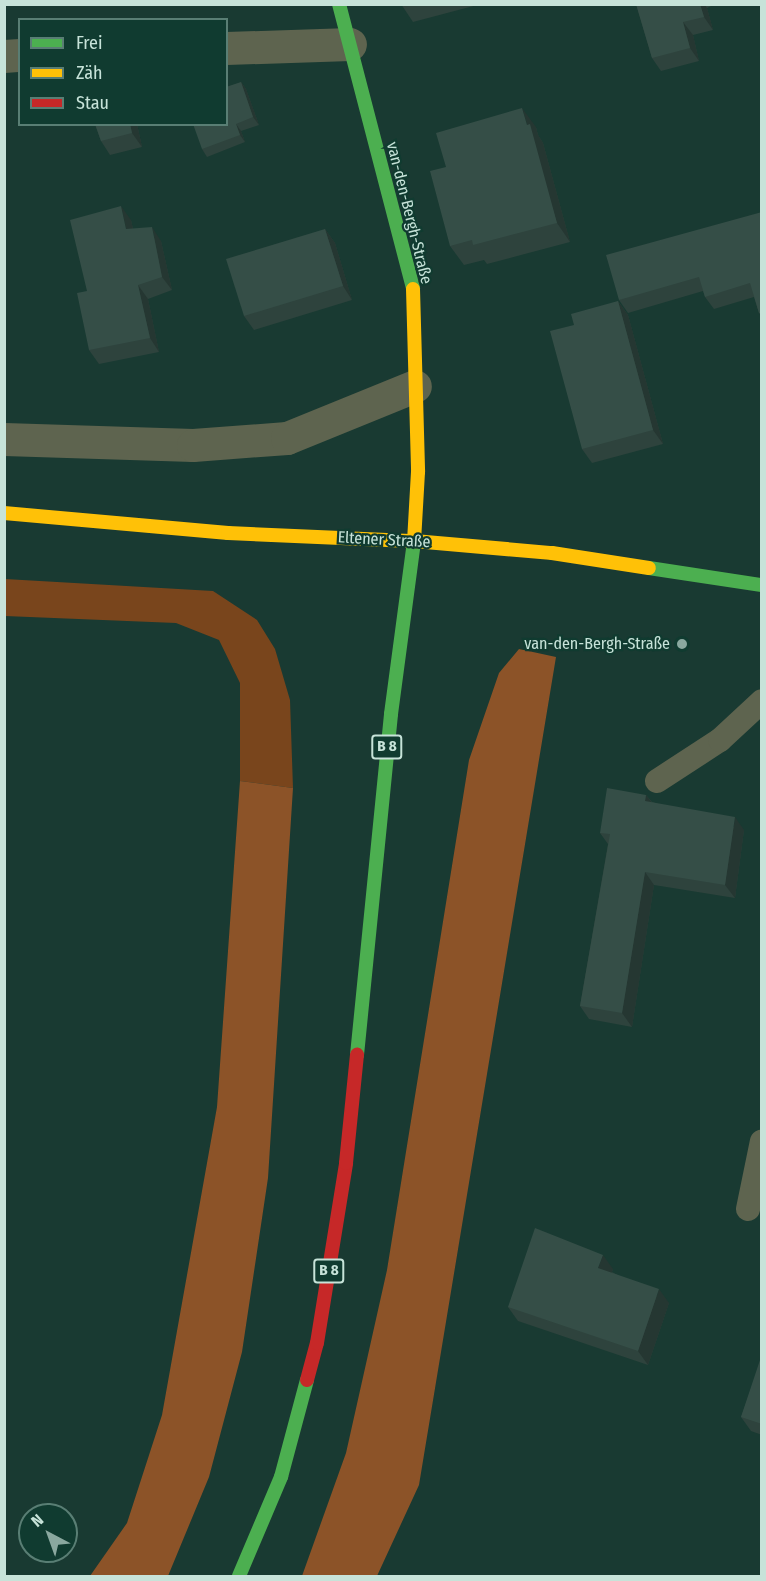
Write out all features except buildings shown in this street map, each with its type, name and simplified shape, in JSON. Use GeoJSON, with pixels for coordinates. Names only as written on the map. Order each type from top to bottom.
{"type":"FeatureCollection","features":[{"type":"Feature","properties":{"kind":"main road","name":"van-den-Bergh-Straße"},"geometry":{"type":"LineString","coordinates":[[339,4],[413,290],[418,472],[414,541]]}},
{"type":"Feature","properties":{"kind":"main road","name":"Eltener Straße"},"geometry":{"type":"LineString","coordinates":[[4,513],[252,535],[414,541],[552,553],[762,585]]}},
{"type":"Feature","properties":{"kind":"main road","name":"B 8"},"geometry":{"type":"LineString","coordinates":[[239,1576],[281,1477],[317,1343],[346,1163],[391,714],[414,541]]}},
{"type":"Feature","properties":{"kind":"street"},"geometry":{"type":"LineString","coordinates":[[228,48],[350,44]]}},
{"type":"Feature","properties":{"kind":"street"},"geometry":{"type":"LineString","coordinates":[[4,439],[193,446],[287,438],[416,386]]}},
{"type":"Feature","properties":{"kind":"lane"},"geometry":{"type":"LineString","coordinates":[[657,781],[720,740],[762,701]]}},
{"type":"Feature","properties":{"kind":"lane"},"geometry":{"type":"LineString","coordinates":[[748,1209],[762,1141]]}},
{"type":"Feature","properties":{"kind":"shaded area"},"geometry":{"type":"Polygon","coordinates":[[[5,579],[213,591],[257,620],[275,649],[290,700],[293,788],[240,781],[240,683],[219,640],[176,623],[5,616],[5,579]]]}},
{"type":"Feature","properties":{"kind":"shaded area"},"geometry":{"type":"Polygon","coordinates":[[[519,649],[556,657],[419,1485],[377,1576],[302,1576],[346,1453],[387,1270],[469,760],[499,673],[519,649]]]}},
{"type":"Feature","properties":{"kind":"shaded area"},"geometry":{"type":"Polygon","coordinates":[[[240,781],[293,788],[268,1178],[242,1352],[209,1477],[168,1576],[90,1576],[127,1523],[162,1415],[217,1107],[240,781]]]}},
{"type":"Feature","properties":{"kind":"traffic: fast"},"geometry":{"type":"LineString","coordinates":[[339,4],[413,289]]}},
{"type":"Feature","properties":{"kind":"traffic: fast"},"geometry":{"type":"LineString","coordinates":[[357,1055],[391,714],[414,541],[410,541]]}},
{"type":"Feature","properties":{"kind":"traffic: fast"},"geometry":{"type":"LineString","coordinates":[[649,568],[762,585]]}},
{"type":"Feature","properties":{"kind":"traffic: fast"},"geometry":{"type":"LineString","coordinates":[[239,1576],[281,1477],[307,1380]]}},
{"type":"Feature","properties":{"kind":"traffic: slow"},"geometry":{"type":"LineString","coordinates":[[413,289],[418,472],[414,541],[552,553],[649,568]]}},
{"type":"Feature","properties":{"kind":"traffic: slow"},"geometry":{"type":"LineString","coordinates":[[4,513],[228,533],[410,541]]}},
{"type":"Feature","properties":{"kind":"traffic: jam"},"geometry":{"type":"LineString","coordinates":[[307,1380],[317,1343],[346,1163],[357,1055]]}},
{"type":"Feature","properties":{"kind":"place","name":"van-den-Bergh-Straße"},"geometry":{"type":"Point","coordinates":[682,644]}}]}
